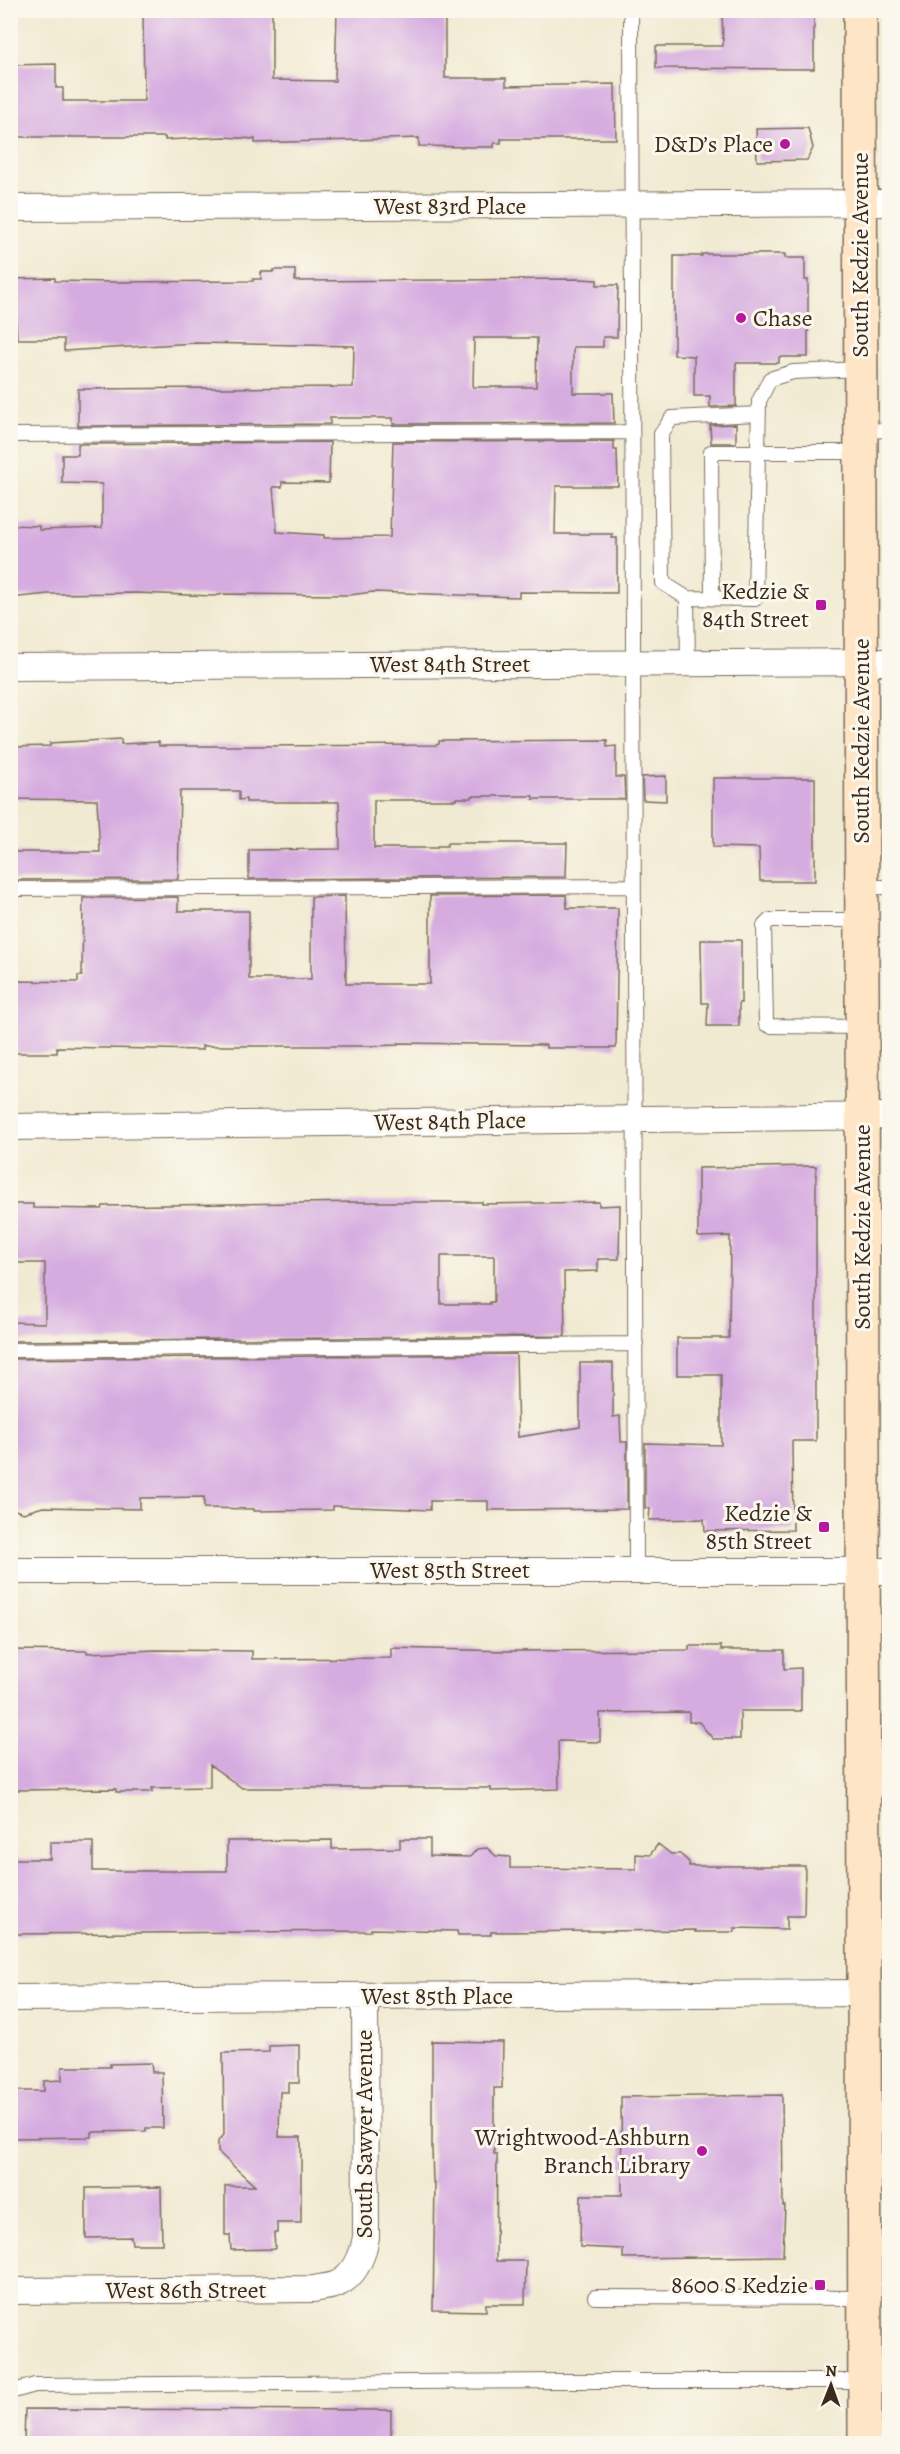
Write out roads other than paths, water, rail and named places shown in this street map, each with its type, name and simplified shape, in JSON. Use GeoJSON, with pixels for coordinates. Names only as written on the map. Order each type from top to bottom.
{"type":"FeatureCollection","features":[{"type":"Feature","properties":{"kind":"main road","name":"South Kedzie Avenue"},"geometry":{"type":"LineString","coordinates":[[860,10],[875,203],[860,369],[870,438],[875,662],[875,887],[862,920],[862,1027],[876,1116],[876,1788],[864,1993],[865,2444]]}},
{"type":"Feature","properties":{"kind":"street","name":"West 83rd Place"},"geometry":{"type":"LineString","coordinates":[[10,208],[875,203]]}},
{"type":"Feature","properties":{"kind":"street","name":"West 84th Street"},"geometry":{"type":"LineString","coordinates":[[10,667],[875,662]]}},
{"type":"Feature","properties":{"kind":"street","name":"West 84th Place"},"geometry":{"type":"LineString","coordinates":[[10,1127],[876,1116]]}},
{"type":"Feature","properties":{"kind":"street","name":"West 85th Street"},"geometry":{"type":"LineString","coordinates":[[10,1570],[876,1570]]}},
{"type":"Feature","properties":{"kind":"street","name":"West 85th Place"},"geometry":{"type":"LineString","coordinates":[[10,1998],[864,1993]]}},
{"type":"Feature","properties":{"kind":"street","name":"South Sawyer Avenue"},"geometry":{"type":"LineString","coordinates":[[354,2268],[363,2255],[366,2238],[364,1996]]}},
{"type":"Feature","properties":{"kind":"street","name":"West 86th Street"},"geometry":{"type":"LineString","coordinates":[[10,2291],[314,2289],[339,2283],[354,2268]]}},
{"type":"Feature","properties":{"kind":"lane"},"geometry":{"type":"LineString","coordinates":[[631,10],[636,1570]]}},
{"type":"Feature","properties":{"kind":"lane"},"geometry":{"type":"LineString","coordinates":[[759,414],[672,418],[661,434],[663,583],[687,598],[755,599],[759,414],[759,401],[770,380],[793,372],[860,369]]}},
{"type":"Feature","properties":{"kind":"lane"},"geometry":{"type":"LineString","coordinates":[[10,435],[632,432]]}},
{"type":"Feature","properties":{"kind":"lane"},"geometry":{"type":"LineString","coordinates":[[712,598],[711,452],[758,452],[870,438]]}},
{"type":"Feature","properties":{"kind":"lane"},"geometry":{"type":"LineString","coordinates":[[687,598],[688,663]]}},
{"type":"Feature","properties":{"kind":"lane"},"geometry":{"type":"LineString","coordinates":[[10,889],[634,886]]}},
{"type":"Feature","properties":{"kind":"lane"},"geometry":{"type":"LineString","coordinates":[[862,920],[771,920],[764,926],[766,1024],[770,1026],[862,1027]]}},
{"type":"Feature","properties":{"kind":"lane"},"geometry":{"type":"LineString","coordinates":[[10,1350],[636,1344]]}},
{"type":"Feature","properties":{"kind":"lane"},"geometry":{"type":"LineString","coordinates":[[595,2297],[864,2298]]}},
{"type":"Feature","properties":{"kind":"lane"},"geometry":{"type":"LineString","coordinates":[[10,2392],[35,2385],[556,2380],[865,2381]]}},
{"type":"Feature","properties":{"kind":"place","name":"D&D’s Place"},"geometry":{"type":"Point","coordinates":[785,144]}},
{"type":"Feature","properties":{"kind":"place","name":"Chase"},"geometry":{"type":"Point","coordinates":[741,318]}},
{"type":"Feature","properties":{"kind":"place","name":"Kedzie & 84th Street"},"geometry":{"type":"Point","coordinates":[821,605]}},
{"type":"Feature","properties":{"kind":"place","name":"Kedzie & 85th Street"},"geometry":{"type":"Point","coordinates":[824,1527]}},
{"type":"Feature","properties":{"kind":"place","name":"Wrightwood-Ashburn Branch Library"},"geometry":{"type":"Point","coordinates":[702,2151]}},
{"type":"Feature","properties":{"kind":"place","name":"8600 S Kedzie"},"geometry":{"type":"Point","coordinates":[820,2285]}}]}
